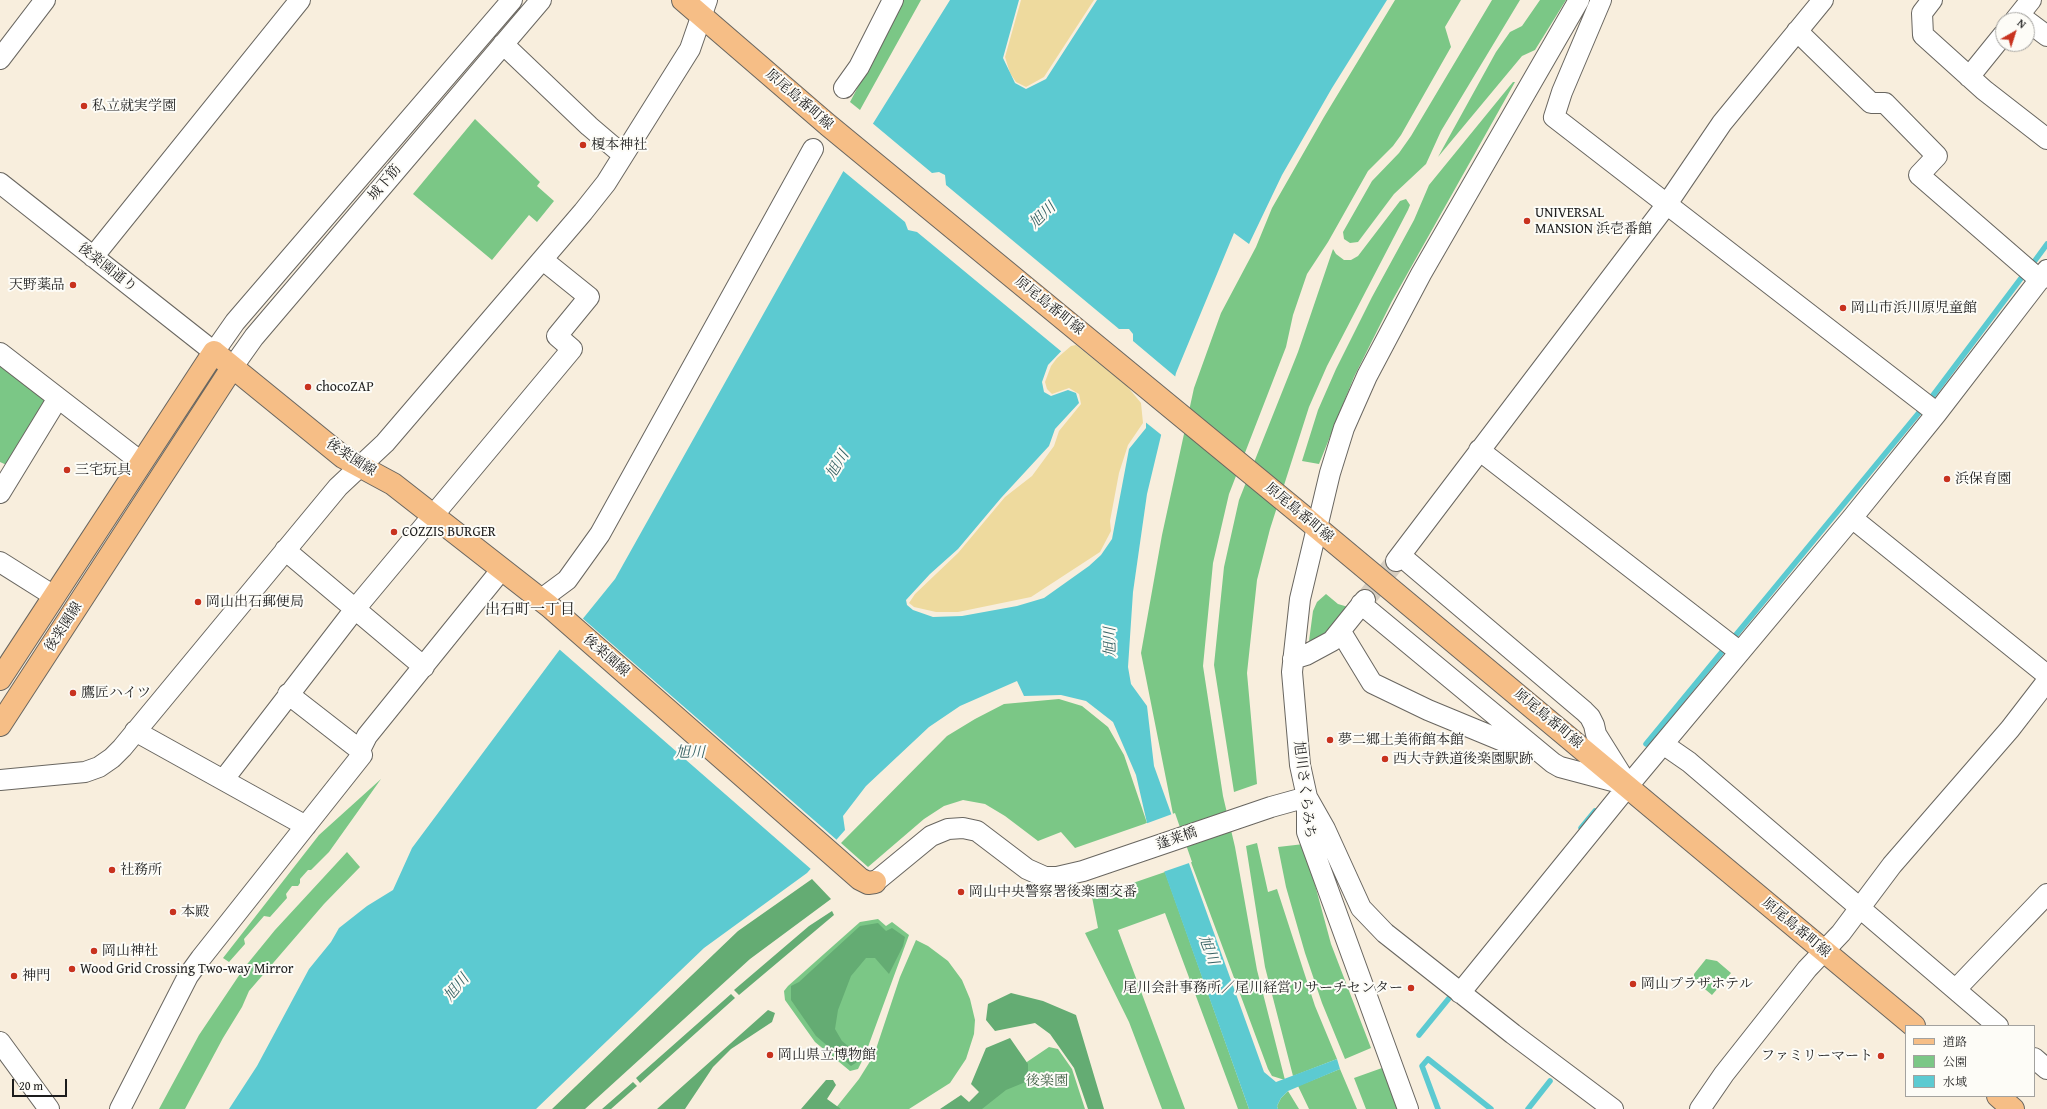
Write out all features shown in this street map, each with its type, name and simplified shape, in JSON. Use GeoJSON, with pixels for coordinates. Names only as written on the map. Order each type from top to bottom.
{"type":"FeatureCollection","features":[{"type":"Feature","properties":{"kind":"main road","name":"原尾島番町線"},"geometry":{"type":"LineString","coordinates":[[683,0],[704,8],[828,125],[1310,522],[1913,1025]]}},
{"type":"Feature","properties":{"kind":"main road","name":"後楽園線"},"geometry":{"type":"LineString","coordinates":[[0,679],[214,352],[343,457],[393,484],[545,603],[865,878]]}},
{"type":"Feature","properties":{"kind":"main road","name":"後楽園線"},"geometry":{"type":"LineString","coordinates":[[0,725],[232,368]]}},
{"type":"Feature","properties":{"kind":"main road"},"geometry":{"type":"LineString","coordinates":[[1999,1097],[2013,1109]]}},
{"type":"Feature","properties":{"kind":"street"},"geometry":{"type":"LineString","coordinates":[[4,45],[45,0]]}},
{"type":"Feature","properties":{"kind":"street"},"geometry":{"type":"LineString","coordinates":[[93,257],[300,0]]}},
{"type":"Feature","properties":{"kind":"street","name":"城下筋"},"geometry":{"type":"LineString","coordinates":[[214,352],[240,317],[512,0]]}},
{"type":"Feature","properties":{"kind":"street","name":"城下筋"},"geometry":{"type":"LineString","coordinates":[[232,368],[254,337],[541,0]]}},
{"type":"Feature","properties":{"kind":"street"},"geometry":{"type":"LineString","coordinates":[[844,88],[859,67],[893,0]]}},
{"type":"Feature","properties":{"kind":"street","name":"旭川さくらみち"},"geometry":{"type":"LineString","coordinates":[[1408,1109],[1307,832],[1307,797],[1300,766],[1292,672],[1310,522],[1323,496],[1344,428],[1367,376],[1421,274],[1532,79],[1579,0]]}},
{"type":"Feature","properties":{"kind":"street"},"geometry":{"type":"LineString","coordinates":[[1601,0],[1562,92],[1554,117],[1930,407]]}},
{"type":"Feature","properties":{"kind":"street"},"geometry":{"type":"LineString","coordinates":[[1628,786],[1596,734],[1590,717],[1584,711],[1398,558],[1666,204],[1722,123],[1823,0]]}},
{"type":"Feature","properties":{"kind":"street"},"geometry":{"type":"LineString","coordinates":[[1932,0],[1922,13],[1923,36],[1969,77],[2047,139]]}},
{"type":"Feature","properties":{"kind":"street"},"geometry":{"type":"LineString","coordinates":[[0,780],[84,772],[99,767],[112,758],[338,487],[385,443],[606,183],[690,49],[704,8]]}},
{"type":"Feature","properties":{"kind":"street"},"geometry":{"type":"LineString","coordinates":[[2035,25],[2047,36]]}},
{"type":"Feature","properties":{"kind":"street"},"geometry":{"type":"LineString","coordinates":[[1460,993],[1663,744],[1733,646],[1852,518],[1930,407],[2037,279],[1919,175],[1937,156],[1885,103],[1871,103],[1798,32]]}},
{"type":"Feature","properties":{"kind":"street"},"geometry":{"type":"LineString","coordinates":[[504,44],[584,122],[623,155]]}},
{"type":"Feature","properties":{"kind":"street"},"geometry":{"type":"LineString","coordinates":[[1969,77],[1995,45]]}},
{"type":"Feature","properties":{"kind":"street"},"geometry":{"type":"LineString","coordinates":[[545,603],[567,580],[600,534],[813,149]]}},
{"type":"Feature","properties":{"kind":"street","name":"後楽園通り"},"geometry":{"type":"LineString","coordinates":[[0,183],[214,352]]}},
{"type":"Feature","properties":{"kind":"street"},"geometry":{"type":"LineString","coordinates":[[224,779],[355,608],[572,349],[557,336],[589,297],[542,260]]}},
{"type":"Feature","properties":{"kind":"street"},"geometry":{"type":"LineString","coordinates":[[0,353],[141,462]]}},
{"type":"Feature","properties":{"kind":"street"},"geometry":{"type":"LineString","coordinates":[[0,493],[58,398]]}},
{"type":"Feature","properties":{"kind":"street"},"geometry":{"type":"LineString","coordinates":[[1479,450],[1733,646]]}},
{"type":"Feature","properties":{"kind":"street"},"geometry":{"type":"LineString","coordinates":[[1852,518],[2047,675]]}},
{"type":"Feature","properties":{"kind":"street"},"geometry":{"type":"LineString","coordinates":[[285,550],[424,667]]}},
{"type":"Feature","properties":{"kind":"street"},"geometry":{"type":"LineString","coordinates":[[0,562],[54,596]]}},
{"type":"Feature","properties":{"kind":"street"},"geometry":{"type":"LineString","coordinates":[[120,1109],[188,976],[306,826],[361,753],[367,736],[502,570]]}},
{"type":"Feature","properties":{"kind":"street"},"geometry":{"type":"LineString","coordinates":[[1293,659],[1306,655],[1332,641],[1341,632],[1363,602],[1526,741],[1560,767],[1628,786]]}},
{"type":"Feature","properties":{"kind":"street"},"geometry":{"type":"LineString","coordinates":[[1341,632],[1372,683],[1428,710],[1503,741],[1526,741]]}},
{"type":"Feature","properties":{"kind":"street"},"geometry":{"type":"LineString","coordinates":[[1700,1109],[1724,1074],[1807,969],[1824,951],[1892,865],[2010,730],[2047,681]]}},
{"type":"Feature","properties":{"kind":"street"},"geometry":{"type":"LineString","coordinates":[[288,694],[361,753]]}},
{"type":"Feature","properties":{"kind":"street"},"geometry":{"type":"LineString","coordinates":[[135,732],[224,779],[306,826]]}},
{"type":"Feature","properties":{"kind":"street"},"geometry":{"type":"LineString","coordinates":[[1663,744],[1689,762],[1997,1025]]}},
{"type":"Feature","properties":{"kind":"street"},"geometry":{"type":"LineString","coordinates":[[1307,797],[1324,829],[1361,908],[1385,933],[1460,993],[1613,1109]]}},
{"type":"Feature","properties":{"kind":"street","name":"蓬莱橋"},"geometry":{"type":"LineString","coordinates":[[865,878],[940,831],[956,828],[970,829],[984,835],[1027,869],[1039,875],[1057,877],[1083,871],[1271,807],[1307,797]]}},
{"type":"Feature","properties":{"kind":"street"},"geometry":{"type":"LineString","coordinates":[[1956,989],[2047,894]]}},
{"type":"Feature","properties":{"kind":"street"},"geometry":{"type":"LineString","coordinates":[[0,1042],[49,1109]]}},
{"type":"Feature","properties":{"kind":"green space"},"geometry":{"type":"Polygon","coordinates":[[[900,0],[921,0],[860,110],[850,102],[890,26],[900,0]]]}},
{"type":"Feature","properties":{"kind":"green space"},"geometry":{"type":"Polygon","coordinates":[[[1395,0],[1461,0],[1445,27],[1451,47],[1401,135],[1393,146],[1368,171],[1328,242],[1307,274],[1293,315],[1286,347],[1229,494],[1213,563],[1203,666],[1223,796],[1235,847],[1257,970],[1285,1080],[1272,1076],[1268,1069],[1173,814],[1141,653],[1162,535],[1194,388],[1221,313],[1256,247],[1272,208],[1324,117],[1395,0]]]}},
{"type":"Feature","properties":{"kind":"green space"},"geometry":{"type":"Polygon","coordinates":[[[1492,0],[1520,0],[1441,131],[1426,164],[1394,194],[1358,242],[1350,243],[1344,239],[1343,232],[1372,181],[1399,153],[1411,136],[1492,0]]]}},
{"type":"Feature","properties":{"kind":"green space"},"geometry":{"type":"Polygon","coordinates":[[[1540,0],[1566,0],[1535,50],[1522,56],[1438,157],[1496,52],[1510,32],[1522,26],[1540,0]]]}},
{"type":"Feature","properties":{"kind":"green space"},"geometry":{"type":"Polygon","coordinates":[[[1513,82],[1515,82],[1392,301],[1354,377],[1319,464],[1302,461],[1318,410],[1336,369],[1372,297],[1414,220],[1429,185],[1513,82]]]}},
{"type":"Feature","properties":{"kind":"green space"},"geometry":{"type":"Polygon","coordinates":[[[475,119],[540,182],[537,186],[554,201],[537,222],[529,215],[492,260],[413,194],[475,119]]]}},
{"type":"Feature","properties":{"kind":"green space"},"geometry":{"type":"Polygon","coordinates":[[[1406,199],[1410,205],[1408,210],[1327,366],[1309,407],[1270,529],[1257,580],[1247,673],[1257,784],[1234,792],[1214,665],[1224,567],[1239,500],[1298,352],[1333,249],[1336,254],[1344,260],[1351,260],[1358,256],[1400,201],[1406,199]]]}},
{"type":"Feature","properties":{"kind":"green space"},"geometry":{"type":"Polygon","coordinates":[[[0,359],[47,396],[9,466],[0,462],[0,359]]]}},
{"type":"Feature","properties":{"kind":"green space"},"geometry":{"type":"Polygon","coordinates":[[[1326,594],[1338,604],[1348,607],[1328,635],[1309,641],[1313,611],[1317,602],[1326,594]]]}},
{"type":"Feature","properties":{"kind":"green space"},"geometry":{"type":"Polygon","coordinates":[[[1059,699],[1082,706],[1108,727],[1124,755],[1147,823],[1075,848],[1061,832],[1038,841],[1005,816],[985,804],[963,800],[944,806],[924,819],[868,867],[841,843],[947,736],[1004,704],[1059,699]]]}},
{"type":"Feature","properties":{"kind":"green space"},"geometry":{"type":"Polygon","coordinates":[[[381,779],[329,852],[311,870],[308,870],[300,879],[298,886],[292,886],[286,894],[287,898],[270,917],[264,916],[244,939],[245,944],[229,962],[223,958],[319,835],[381,779]]]}},
{"type":"Feature","properties":{"kind":"green space"},"geometry":{"type":"Polygon","coordinates":[[[1257,843],[1268,892],[1277,889],[1315,1006],[1337,1059],[1293,1076],[1265,967],[1246,846],[1257,843]]]}},
{"type":"Feature","properties":{"kind":"green space"},"geometry":{"type":"Polygon","coordinates":[[[1304,844],[1331,944],[1371,1048],[1345,1059],[1322,1003],[1305,953],[1286,887],[1278,847],[1304,844]]]}},
{"type":"Feature","properties":{"kind":"green space"},"geometry":{"type":"Polygon","coordinates":[[[347,852],[360,867],[324,904],[249,991],[242,1007],[223,1038],[185,1109],[159,1109],[199,1035],[244,968],[275,930],[347,852]]]}},
{"type":"Feature","properties":{"kind":"green space"},"geometry":{"type":"Polygon","coordinates":[[[1165,872],[1249,1109],[1238,1109],[1165,913],[1118,930],[1185,1109],[1162,1109],[1129,1022],[1085,933],[1098,928],[1092,897],[1165,872]]]}},
{"type":"Feature","properties":{"kind":"green space"},"geometry":{"type":"Polygon","coordinates":[[[812,879],[831,899],[750,959],[585,1109],[552,1109],[738,931],[812,879]]]}},
{"type":"Feature","properties":{"kind":"green space"},"geometry":{"type":"Polygon","coordinates":[[[832,911],[834,915],[739,995],[734,990],[809,926],[832,911]]]}},
{"type":"Feature","properties":{"kind":"green space"},"geometry":{"type":"Polygon","coordinates":[[[878,919],[886,926],[892,922],[909,935],[865,1055],[858,1069],[850,1071],[815,1042],[785,1000],[784,991],[860,922],[878,919]]]}},
{"type":"Feature","properties":{"kind":"green space"},"geometry":{"type":"Polygon","coordinates":[[[878,923],[886,931],[892,928],[905,937],[903,946],[889,974],[875,958],[866,958],[851,976],[838,1010],[835,1029],[842,1041],[854,1051],[857,1062],[851,1066],[816,1036],[791,1000],[791,986],[799,982],[860,926],[878,923]]]}},
{"type":"Feature","properties":{"kind":"green space"},"geometry":{"type":"Polygon","coordinates":[[[916,940],[928,946],[948,961],[962,980],[970,999],[975,1020],[974,1034],[966,1059],[950,1083],[909,1109],[835,1109],[859,1079],[874,1055],[900,977],[916,940]]]}},
{"type":"Feature","properties":{"kind":"green space"},"geometry":{"type":"Polygon","coordinates":[[[1706,959],[1717,961],[1731,973],[1712,995],[1694,980],[1694,974],[1706,959]]]}},
{"type":"Feature","properties":{"kind":"green space"},"geometry":{"type":"Polygon","coordinates":[[[1011,993],[1043,1001],[1076,1015],[1104,1109],[1088,1109],[1074,1068],[1050,1034],[1035,1023],[995,1031],[986,1020],[988,1004],[1011,993]]]}},
{"type":"Feature","properties":{"kind":"green space"},"geometry":{"type":"Polygon","coordinates":[[[731,994],[735,998],[640,1083],[636,1078],[731,994]]]}},
{"type":"Feature","properties":{"kind":"green space"},"geometry":{"type":"Polygon","coordinates":[[[768,1010],[775,1013],[772,1022],[731,1049],[713,1067],[685,1109],[657,1109],[768,1010]]]}},
{"type":"Feature","properties":{"kind":"green space"},"geometry":{"type":"Polygon","coordinates":[[[1010,1038],[1028,1064],[1028,1081],[1006,1090],[982,1109],[940,1109],[961,1095],[969,1102],[979,1092],[971,1084],[986,1048],[1010,1038]]]}},
{"type":"Feature","properties":{"kind":"green space","name":"後楽園"},"geometry":{"type":"Polygon","coordinates":[[[1049,1047],[1058,1049],[1072,1069],[1085,1109],[965,1109],[981,1093],[1049,1047]]]}},
{"type":"Feature","properties":{"kind":"green space"},"geometry":{"type":"Polygon","coordinates":[[[1382,1068],[1397,1109],[1366,1109],[1354,1078],[1382,1068]]]}},
{"type":"Feature","properties":{"kind":"green space"},"geometry":{"type":"Polygon","coordinates":[[[1340,1069],[1357,1109],[1309,1109],[1298,1086],[1340,1069]]]}},
{"type":"Feature","properties":{"kind":"green space"},"geometry":{"type":"Polygon","coordinates":[[[826,1080],[833,1080],[836,1085],[827,1099],[841,1109],[801,1109],[826,1080]]]}},
{"type":"Feature","properties":{"kind":"green space"},"geometry":{"type":"Polygon","coordinates":[[[633,1082],[637,1086],[611,1109],[602,1109],[633,1082]]]}},
{"type":"Feature","properties":{"kind":"green space"},"geometry":{"type":"Polygon","coordinates":[[[1288,1091],[1299,1109],[1278,1109],[1277,1106],[1281,1098],[1288,1091]]]}},
{"type":"Feature","properties":{"kind":"sand"},"geometry":{"type":"Polygon","coordinates":[[[1021,0],[1094,0],[1044,77],[1026,87],[1016,82],[1010,73],[1005,57],[1021,0]]]}},
{"type":"Feature","properties":{"kind":"sand"},"geometry":{"type":"Polygon","coordinates":[[[1076,345],[1127,386],[1141,403],[1143,423],[1128,445],[1119,473],[1110,521],[1111,531],[1100,552],[1031,597],[958,612],[936,612],[914,607],[909,603],[915,594],[958,553],[1005,497],[1032,476],[1054,446],[1059,431],[1081,404],[1079,394],[1069,388],[1052,394],[1047,389],[1045,382],[1051,366],[1057,358],[1071,346],[1076,345]]]}},
{"type":"Feature","properties":{"kind":"water","name":"旭川"},"geometry":{"type":"Polygon","coordinates":[[[950,0],[1019,0],[1003,58],[1015,83],[1026,89],[1046,79],[1097,0],[1387,0],[1332,88],[1282,175],[1249,244],[1234,233],[1176,373],[1147,494],[1133,592],[1128,667],[1131,684],[1147,706],[1154,766],[1264,1072],[1276,1082],[1337,1059],[1340,1069],[1288,1091],[1281,1098],[1277,1106],[1278,1109],[1249,1109],[1147,823],[1136,775],[1113,722],[1086,701],[1061,695],[1024,696],[1017,681],[960,706],[929,727],[866,786],[843,816],[845,830],[807,873],[704,948],[536,1109],[229,1109],[257,1066],[309,969],[331,942],[339,928],[367,906],[393,890],[412,848],[581,621],[615,579],[844,170],[950,0]],[[1076,340],[1069,343],[1048,365],[1042,382],[1044,392],[1051,396],[1068,390],[1076,393],[1079,403],[1055,429],[1049,446],[1001,498],[958,549],[930,574],[906,600],[907,605],[913,610],[933,617],[962,616],[1017,606],[1044,598],[1089,566],[1101,555],[1112,539],[1129,449],[1146,428],[1146,406],[1134,388],[1076,340]]]}},
{"type":"Feature","properties":{"kind":"pier"},"geometry":{"type":"Polygon","coordinates":[[[871,122],[932,173],[939,172],[945,175],[946,185],[1119,329],[1129,329],[1133,334],[1133,341],[1177,378],[1164,437],[1144,421],[1144,407],[1133,389],[1075,342],[1070,344],[1062,352],[917,232],[908,230],[905,222],[842,170],[871,122]]]}},
{"type":"Feature","properties":{"kind":"pier"},"geometry":{"type":"Polygon","coordinates":[[[581,617],[838,841],[812,870],[559,649],[581,617]]]}},
{"type":"Feature","properties":{"kind":"pier"},"geometry":{"type":"Polygon","coordinates":[[[1175,813],[1192,862],[1163,872],[1145,824],[1175,813]]]}},
{"type":"Feature","properties":{"kind":"waterway"},"geometry":{"type":"LineString","coordinates":[[2031,266],[2047,244]]}},
{"type":"Feature","properties":{"kind":"waterway"},"geometry":{"type":"LineString","coordinates":[[1646,744],[1931,398],[2025,273]]}},
{"type":"Feature","properties":{"kind":"waterway"},"geometry":{"type":"LineString","coordinates":[[1581,828],[1595,811]]}},
{"type":"Feature","properties":{"kind":"waterway"},"geometry":{"type":"LineString","coordinates":[[1419,1035],[1450,997]]}},
{"type":"Feature","properties":{"kind":"waterway"},"geometry":{"type":"LineString","coordinates":[[1438,1109],[1422,1066],[1428,1059],[1491,1109]]}},
{"type":"Feature","properties":{"kind":"waterway"},"geometry":{"type":"LineString","coordinates":[[1528,1109],[1550,1081]]}},
{"type":"Feature","properties":{"kind":"tunnel"},"geometry":{"type":"LineString","coordinates":[[1365,600],[1396,561]]}},
{"type":"Feature","properties":{"kind":"place","name":"私立就実学園"},"geometry":{"type":"Point","coordinates":[84,106]}},
{"type":"Feature","properties":{"kind":"place","name":"榎本神社"},"geometry":{"type":"Point","coordinates":[583,145]}},
{"type":"Feature","properties":{"kind":"place","name":"UNIVERSAL MANSION 浜壱番館"},"geometry":{"type":"Point","coordinates":[1527,221]}},
{"type":"Feature","properties":{"kind":"place","name":"天野薬品"},"geometry":{"type":"Point","coordinates":[73,285]}},
{"type":"Feature","properties":{"kind":"place","name":"岡山市浜川原児童館"},"geometry":{"type":"Point","coordinates":[1843,308]}},
{"type":"Feature","properties":{"kind":"place","name":"chocoZAP"},"geometry":{"type":"Point","coordinates":[308,387]}},
{"type":"Feature","properties":{"kind":"place","name":"三宅玩具"},"geometry":{"type":"Point","coordinates":[67,470]}},
{"type":"Feature","properties":{"kind":"place","name":"浜保育園"},"geometry":{"type":"Point","coordinates":[1947,479]}},
{"type":"Feature","properties":{"kind":"place","name":"COZZIS BURGER"},"geometry":{"type":"Point","coordinates":[394,532]}},
{"type":"Feature","properties":{"kind":"place","name":"岡山出石郵便局"},"geometry":{"type":"Point","coordinates":[198,602]}},
{"type":"Feature","properties":{"kind":"place","name":"鷹匠ハイツ"},"geometry":{"type":"Point","coordinates":[73,693]}},
{"type":"Feature","properties":{"kind":"place","name":"夢二郷土美術館本館"},"geometry":{"type":"Point","coordinates":[1330,740]}},
{"type":"Feature","properties":{"kind":"place","name":"西大寺鉄道後楽園駅跡"},"geometry":{"type":"Point","coordinates":[1385,759]}},
{"type":"Feature","properties":{"kind":"place","name":"社務所"},"geometry":{"type":"Point","coordinates":[112,870]}},
{"type":"Feature","properties":{"kind":"place","name":"岡山中央警察署後楽園交番"},"geometry":{"type":"Point","coordinates":[961,892]}},
{"type":"Feature","properties":{"kind":"place","name":"本殿"},"geometry":{"type":"Point","coordinates":[173,912]}},
{"type":"Feature","properties":{"kind":"place","name":"岡山神社"},"geometry":{"type":"Point","coordinates":[94,951]}},
{"type":"Feature","properties":{"kind":"place","name":"Wood Grid Crossing Two-way Mirror"},"geometry":{"type":"Point","coordinates":[72,969]}},
{"type":"Feature","properties":{"kind":"place","name":"神門"},"geometry":{"type":"Point","coordinates":[14,976]}},
{"type":"Feature","properties":{"kind":"place","name":"岡山プラザホテル"},"geometry":{"type":"Point","coordinates":[1633,984]}},
{"type":"Feature","properties":{"kind":"place","name":"尾川会計事務所／尾川経営リサーチセンター"},"geometry":{"type":"Point","coordinates":[1411,988]}},
{"type":"Feature","properties":{"kind":"place","name":"岡山県立博物館"},"geometry":{"type":"Point","coordinates":[770,1055]}},
{"type":"Feature","properties":{"kind":"place","name":"ファミリーマート"},"geometry":{"type":"Point","coordinates":[1881,1056]}},
{"type":"Feature","properties":{"kind":"district","name":"出石町一丁目"},"geometry":{"type":"Point","coordinates":[530,610]}}]}
